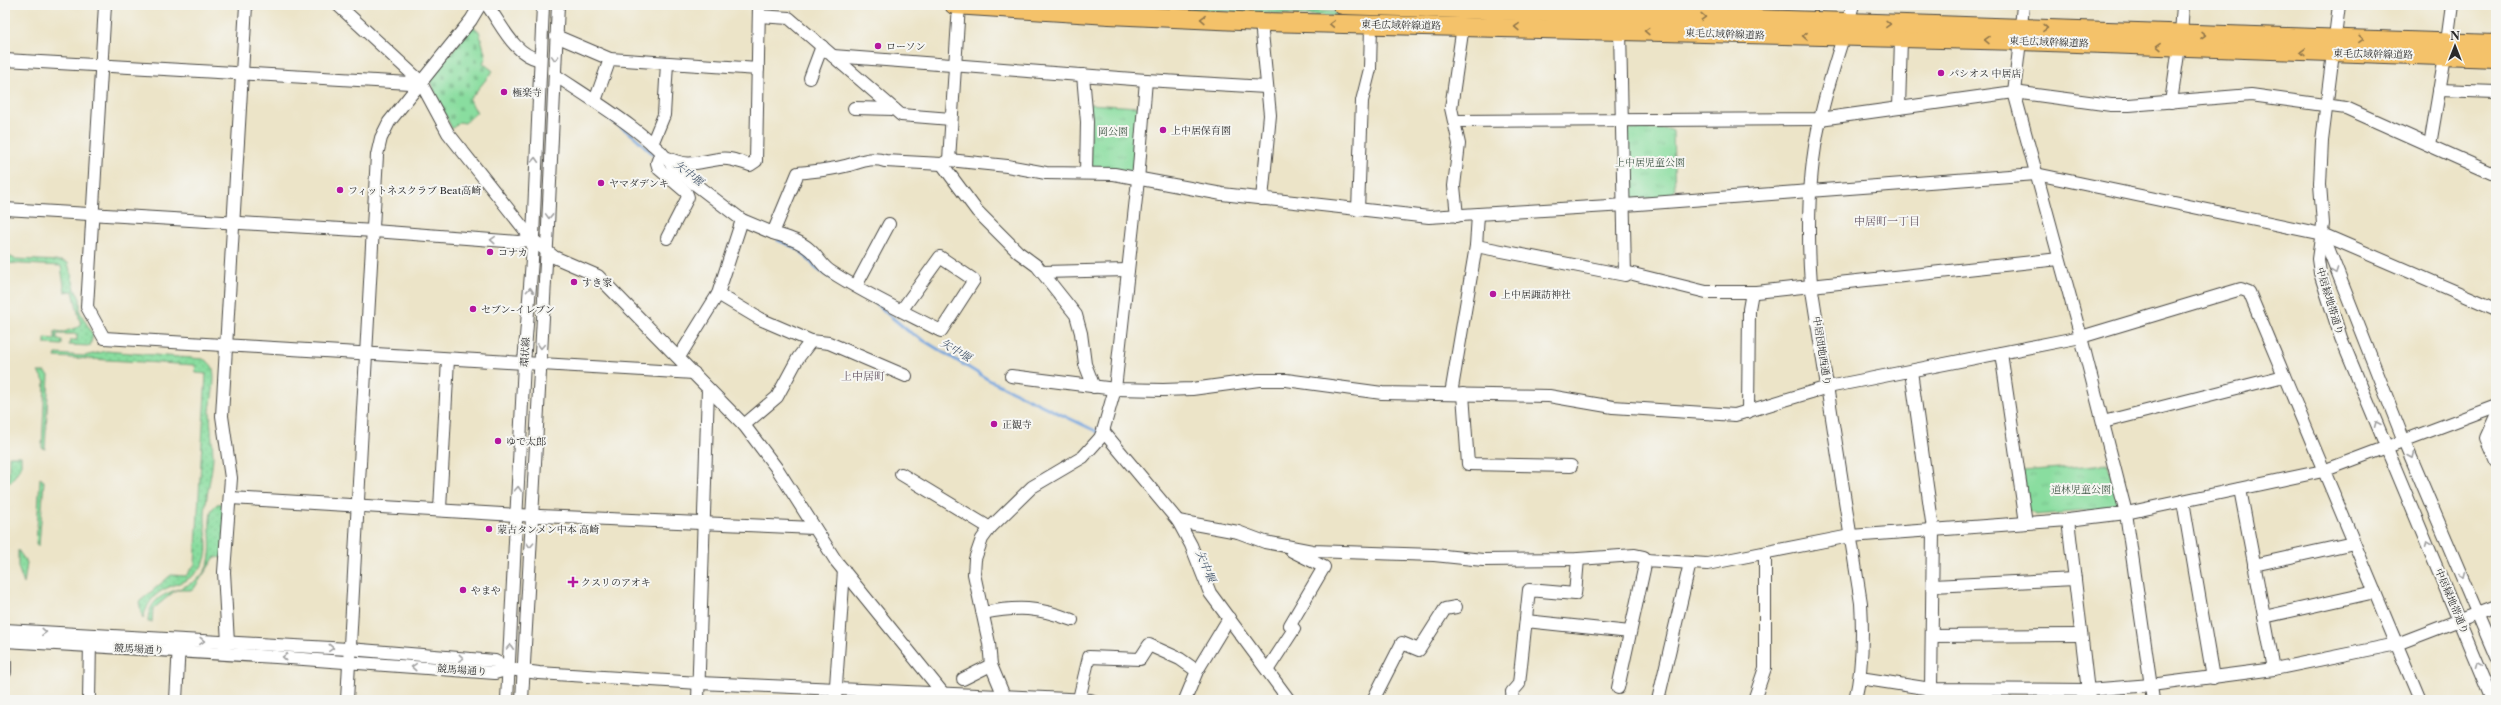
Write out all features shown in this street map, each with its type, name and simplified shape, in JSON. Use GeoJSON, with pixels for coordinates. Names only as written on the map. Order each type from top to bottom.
{"type":"FeatureCollection","features":[{"type":"Feature","properties":{"kind":"highway","name":"東毛広域幹線道路"},"geometry":{"type":"LineString","coordinates":[[954,5],[1109,15],[1371,25],[1439,13],[1463,26],[1620,17]]}},
{"type":"Feature","properties":{"kind":"highway","name":"東毛広域幹線道路"},"geometry":{"type":"LineString","coordinates":[[1342,5],[1439,13],[1620,17],[1846,30],[2020,34],[2446,49],[2496,44]]}},
{"type":"Feature","properties":{"kind":"highway","name":"東毛広域幹線道路"},"geometry":{"type":"LineString","coordinates":[[1846,30],[1901,39],[2020,34]]}},
{"type":"Feature","properties":{"kind":"highway","name":"東毛広域幹線道路"},"geometry":{"type":"LineString","coordinates":[[2446,49],[2496,58]]}},
{"type":"Feature","properties":{"kind":"street"},"geometry":{"type":"LineString","coordinates":[[106,5],[87,307],[104,338],[225,347],[366,353],[539,365],[694,373]]}},
{"type":"Feature","properties":{"kind":"street"},"geometry":{"type":"LineString","coordinates":[[228,643],[224,572],[230,498],[230,462],[222,416],[246,5]]}},
{"type":"Feature","properties":{"kind":"street"},"geometry":{"type":"LineString","coordinates":[[338,5],[420,80],[448,133],[532,239],[546,252],[598,276],[744,425],[778,470],[814,528],[844,570],[946,697]]}},
{"type":"Feature","properties":{"kind":"street"},"geometry":{"type":"LineString","coordinates":[[347,700],[348,649],[374,230],[377,155],[381,138],[388,122],[420,80],[471,20],[480,5]]}},
{"type":"Feature","properties":{"kind":"street"},"geometry":{"type":"LineString","coordinates":[[487,5],[513,42],[530,58],[540,60]]}},
{"type":"Feature","properties":{"kind":"street","name":"環状線"},"geometry":{"type":"LineString","coordinates":[[507,700],[543,5]]}},
{"type":"Feature","properties":{"kind":"street","name":"環状線"},"geometry":{"type":"LineString","coordinates":[[522,700],[558,5]]}},
{"type":"Feature","properties":{"kind":"street"},"geometry":{"type":"LineString","coordinates":[[959,5],[946,162],[977,210],[1018,252],[1044,272],[1076,315],[1081,333],[1085,364],[1094,387]]}},
{"type":"Feature","properties":{"kind":"street","name":"中居団地西通り"},"geometry":{"type":"LineString","coordinates":[[1853,5],[1820,119],[1809,190],[1808,234],[1811,284],[1860,603],[1863,635],[1860,678],[1854,700]]}},
{"type":"Feature","properties":{"kind":"street"},"geometry":{"type":"LineString","coordinates":[[2023,5],[2014,92],[2081,337],[2126,513],[2153,700]]}},
{"type":"Feature","properties":{"kind":"street"},"geometry":{"type":"LineString","coordinates":[[2172,102],[2183,5]]}},
{"type":"Feature","properties":{"kind":"street"},"geometry":{"type":"LineString","coordinates":[[2322,234],[2320,184],[2326,105],[2339,5]]}},
{"type":"Feature","properties":{"kind":"street"},"geometry":{"type":"LineString","coordinates":[[2430,145],[2452,5]]}},
{"type":"Feature","properties":{"kind":"street"},"geometry":{"type":"LineString","coordinates":[[661,157],[679,163],[692,165],[720,159],[731,159],[750,165],[756,161],[759,11],[789,18],[901,115],[950,119]]}},
{"type":"Feature","properties":{"kind":"street"},"geometry":{"type":"LineString","coordinates":[[1620,17],[1625,205],[1625,272]]}},
{"type":"Feature","properties":{"kind":"street"},"geometry":{"type":"LineString","coordinates":[[1261,22],[1266,87],[1270,115],[1262,199]]}},
{"type":"Feature","properties":{"kind":"street"},"geometry":{"type":"LineString","coordinates":[[1358,210],[1362,101],[1370,69],[1371,25]]}},
{"type":"Feature","properties":{"kind":"street"},"geometry":{"type":"LineString","coordinates":[[1458,216],[1454,186],[1459,144],[1451,108],[1463,26]]}},
{"type":"Feature","properties":{"kind":"street"},"geometry":{"type":"LineString","coordinates":[[556,36],[610,59],[758,69]]}},
{"type":"Feature","properties":{"kind":"street"},"geometry":{"type":"LineString","coordinates":[[1900,108],[1901,39]]}},
{"type":"Feature","properties":{"kind":"street"},"geometry":{"type":"LineString","coordinates":[[810,78],[822,46]]}},
{"type":"Feature","properties":{"kind":"street"},"geometry":{"type":"LineString","coordinates":[[833,56],[1146,80],[1266,87]]}},
{"type":"Feature","properties":{"kind":"street"},"geometry":{"type":"LineString","coordinates":[[595,101],[610,59]]}},
{"type":"Feature","properties":{"kind":"street"},"geometry":{"type":"LineString","coordinates":[[5,60],[410,83],[420,80]]}},
{"type":"Feature","properties":{"kind":"street"},"geometry":{"type":"LineString","coordinates":[[652,144],[664,115],[667,63]]}},
{"type":"Feature","properties":{"kind":"street"},"geometry":{"type":"LineString","coordinates":[[555,75],[595,101],[652,144],[661,157],[741,223],[800,242],[810,250],[829,271],[901,311],[941,331],[974,280],[940,257],[901,311]]}},
{"type":"Feature","properties":{"kind":"street"},"geometry":{"type":"LineString","coordinates":[[1083,75],[1087,122],[1086,173]]}},
{"type":"Feature","properties":{"kind":"street"},"geometry":{"type":"LineString","coordinates":[[1004,696],[990,665],[974,574],[975,559],[982,538],[990,528],[1032,487],[1083,456],[1100,438],[1103,431],[1115,390],[1138,180],[1146,80]]}},
{"type":"Feature","properties":{"kind":"street"},"geometry":{"type":"LineString","coordinates":[[2439,90],[2496,92]]}},
{"type":"Feature","properties":{"kind":"street"},"geometry":{"type":"LineString","coordinates":[[1455,121],[1820,119],[2014,92],[2110,105],[2251,96],[2346,108],[2496,175]]}},
{"type":"Feature","properties":{"kind":"street"},"geometry":{"type":"LineString","coordinates":[[854,108],[894,109]]}},
{"type":"Feature","properties":{"kind":"street"},"geometry":{"type":"LineString","coordinates":[[661,157],[659,169],[686,192],[688,197],[667,238]]}},
{"type":"Feature","properties":{"kind":"street"},"geometry":{"type":"LineString","coordinates":[[773,233],[798,173],[846,166],[862,160],[879,159],[1007,166],[1046,172],[1114,174],[1138,180],[1262,199],[1429,217],[1478,216],[2036,174],[2322,234],[2496,309]]}},
{"type":"Feature","properties":{"kind":"street"},"geometry":{"type":"LineString","coordinates":[[5,209],[374,230],[518,242],[532,239]]}},
{"type":"Feature","properties":{"kind":"street"},"geometry":{"type":"LineString","coordinates":[[1451,394],[1476,246],[1478,216]]}},
{"type":"Feature","properties":{"kind":"street"},"geometry":{"type":"LineString","coordinates":[[679,357],[718,294],[741,223]]}},
{"type":"Feature","properties":{"kind":"street"},"geometry":{"type":"LineString","coordinates":[[856,286],[889,224]]}},
{"type":"Feature","properties":{"kind":"street","name":"中居緑地帯通り"},"geometry":{"type":"LineString","coordinates":[[2322,234],[2336,273],[2404,441],[2496,657]]}},
{"type":"Feature","properties":{"kind":"street","name":"中居緑地帯通り"},"geometry":{"type":"LineString","coordinates":[[2322,234],[2318,258],[2320,273],[2341,338],[2460,620],[2492,700]]}},
{"type":"Feature","properties":{"kind":"street"},"geometry":{"type":"LineString","coordinates":[[1476,246],[1625,275],[1625,272]]}},
{"type":"Feature","properties":{"kind":"street"},"geometry":{"type":"LineString","coordinates":[[1625,272],[1706,292],[1752,292],[1811,284],[2059,258]]}},
{"type":"Feature","properties":{"kind":"street"},"geometry":{"type":"LineString","coordinates":[[1044,272],[1128,270]]}},
{"type":"Feature","properties":{"kind":"street"},"geometry":{"type":"LineString","coordinates":[[1011,376],[1115,390],[1192,389],[1274,379],[1382,393],[1549,396],[1613,407],[1735,415],[1828,387],[2081,337],[2241,289],[2249,292],[2420,700]]}},
{"type":"Feature","properties":{"kind":"street"},"geometry":{"type":"LineString","coordinates":[[1748,412],[1749,309],[1752,292]]}},
{"type":"Feature","properties":{"kind":"street"},"geometry":{"type":"LineString","coordinates":[[718,294],[760,319],[811,341],[829,343],[906,376]]}},
{"type":"Feature","properties":{"kind":"street"},"geometry":{"type":"LineString","coordinates":[[744,425],[777,397],[798,358],[811,341]]}},
{"type":"Feature","properties":{"kind":"street"},"geometry":{"type":"LineString","coordinates":[[2002,353],[2026,523]]}},
{"type":"Feature","properties":{"kind":"street"},"geometry":{"type":"LineString","coordinates":[[440,509],[448,359]]}},
{"type":"Feature","properties":{"kind":"street"},"geometry":{"type":"LineString","coordinates":[[1911,371],[1933,529],[1930,694]]}},
{"type":"Feature","properties":{"kind":"street"},"geometry":{"type":"LineString","coordinates":[[2103,422],[2284,376]]}},
{"type":"Feature","properties":{"kind":"street"},"geometry":{"type":"LineString","coordinates":[[698,700],[708,389]]}},
{"type":"Feature","properties":{"kind":"street"},"geometry":{"type":"LineString","coordinates":[[1463,394],[1468,464],[1571,466]]}},
{"type":"Feature","properties":{"kind":"street"},"geometry":{"type":"LineString","coordinates":[[1178,521],[1238,532],[1276,544],[1312,551],[1434,555],[1483,560],[1578,559],[1635,555],[1644,557],[1646,560],[1708,564],[1765,554],[1850,536],[2068,520],[2126,513],[2323,471],[2496,406]]}},
{"type":"Feature","properties":{"kind":"street"},"geometry":{"type":"LineString","coordinates":[[2496,416],[2486,438],[2496,461]]}},
{"type":"Feature","properties":{"kind":"street"},"geometry":{"type":"LineString","coordinates":[[1103,431],[1178,521],[1189,539],[1210,593],[1268,669],[1289,700]]}},
{"type":"Feature","properties":{"kind":"street"},"geometry":{"type":"LineString","coordinates":[[901,474],[990,528]]}},
{"type":"Feature","properties":{"kind":"street"},"geometry":{"type":"LineString","coordinates":[[2240,489],[2274,669]]}},
{"type":"Feature","properties":{"kind":"street"},"geometry":{"type":"LineString","coordinates":[[230,498],[531,515],[814,528]]}},
{"type":"Feature","properties":{"kind":"street"},"geometry":{"type":"LineString","coordinates":[[2183,501],[2213,678]]}},
{"type":"Feature","properties":{"kind":"street"},"geometry":{"type":"LineString","coordinates":[[2068,520],[2088,695]]}},
{"type":"Feature","properties":{"kind":"street"},"geometry":{"type":"LineString","coordinates":[[2254,565],[2354,543]]}},
{"type":"Feature","properties":{"kind":"street"},"geometry":{"type":"LineString","coordinates":[[1268,669],[1294,629],[1290,625],[1324,567],[1276,544]]}},
{"type":"Feature","properties":{"kind":"street"},"geometry":{"type":"LineString","coordinates":[[1754,700],[1765,668],[1765,554]]}},
{"type":"Feature","properties":{"kind":"street"},"geometry":{"type":"LineString","coordinates":[[1513,700],[1512,692],[1520,684],[1529,590],[1575,594],[1578,559]]}},
{"type":"Feature","properties":{"kind":"street"},"geometry":{"type":"LineString","coordinates":[[1618,688],[1646,560]]}},
{"type":"Feature","properties":{"kind":"street"},"geometry":{"type":"LineString","coordinates":[[1658,700],[1690,563]]}},
{"type":"Feature","properties":{"kind":"street"},"geometry":{"type":"LineString","coordinates":[[835,695],[844,570]]}},
{"type":"Feature","properties":{"kind":"street"},"geometry":{"type":"LineString","coordinates":[[1932,586],[2075,579]]}},
{"type":"Feature","properties":{"kind":"street"},"geometry":{"type":"LineString","coordinates":[[2264,617],[2374,592]]}},
{"type":"Feature","properties":{"kind":"street"},"geometry":{"type":"LineString","coordinates":[[1373,700],[1402,643],[1419,650],[1445,609],[1456,606]]}},
{"type":"Feature","properties":{"kind":"street"},"geometry":{"type":"LineString","coordinates":[[1860,678],[1930,694],[2088,695],[2274,669],[2396,644],[2496,606]]}},
{"type":"Feature","properties":{"kind":"street"},"geometry":{"type":"LineString","coordinates":[[982,613],[1013,608],[1038,608],[1072,620]]}},
{"type":"Feature","properties":{"kind":"street"},"geometry":{"type":"LineString","coordinates":[[1185,700],[1197,671],[1229,618]]}},
{"type":"Feature","properties":{"kind":"street"},"geometry":{"type":"LineString","coordinates":[[1526,621],[1630,632]]}},
{"type":"Feature","properties":{"kind":"street","name":"競馬場通り"},"geometry":{"type":"LineString","coordinates":[[5,630],[90,641]]}},
{"type":"Feature","properties":{"kind":"street"},"geometry":{"type":"LineString","coordinates":[[1932,636],[2080,634]]}},
{"type":"Feature","properties":{"kind":"street","name":"競馬場通り"},"geometry":{"type":"LineString","coordinates":[[5,641],[90,641],[179,646],[348,662],[495,673],[509,669]]}},
{"type":"Feature","properties":{"kind":"street"},"geometry":{"type":"LineString","coordinates":[[89,700],[90,641]]}},
{"type":"Feature","properties":{"kind":"street","name":"競馬場通り"},"geometry":{"type":"LineString","coordinates":[[179,646],[228,643],[348,649],[495,661],[509,669]]}},
{"type":"Feature","properties":{"kind":"street"},"geometry":{"type":"LineString","coordinates":[[509,669],[835,695],[946,697],[1004,696],[1040,699],[1085,700],[1089,657],[1140,659],[1149,645],[1180,659],[1197,671]]}},
{"type":"Feature","properties":{"kind":"street"},"geometry":{"type":"LineString","coordinates":[[176,700],[179,646]]}},
{"type":"Feature","properties":{"kind":"street"},"geometry":{"type":"LineString","coordinates":[[5,661],[5,672]]}},
{"type":"Feature","properties":{"kind":"street"},"geometry":{"type":"LineString","coordinates":[[963,680],[990,665]]}},
{"type":"Feature","properties":{"kind":"green space"},"geometry":{"type":"Polygon","coordinates":[[[1076,5],[1148,5],[1421,15],[1421,20],[1076,5]]]}},
{"type":"Feature","properties":{"kind":"green space"},"geometry":{"type":"Polygon","coordinates":[[[473,26],[479,31],[486,57],[483,63],[493,71],[469,100],[477,112],[465,123],[459,122],[452,129],[429,79],[473,26]]]}},
{"type":"Feature","properties":{"kind":"green space","name":"岡公園"},"geometry":{"type":"Polygon","coordinates":[[[1088,104],[1139,107],[1136,174],[1091,169],[1088,104]]]}},
{"type":"Feature","properties":{"kind":"green space","name":"上中居児童公園"},"geometry":{"type":"Polygon","coordinates":[[[1631,129],[1669,129],[1673,131],[1675,191],[1671,197],[1631,199],[1627,194],[1625,133],[1631,129]]]}},
{"type":"Feature","properties":{"kind":"green space"},"geometry":{"type":"Polygon","coordinates":[[[9,256],[15,259],[61,261],[68,263],[75,289],[80,299],[80,312],[93,335],[90,346],[69,345],[70,340],[77,340],[77,334],[57,334],[57,340],[62,340],[62,345],[45,344],[45,338],[55,339],[55,331],[64,332],[81,326],[73,291],[65,292],[61,266],[5,263],[5,258],[9,256]]]}},
{"type":"Feature","properties":{"kind":"green space"},"geometry":{"type":"Polygon","coordinates":[[[106,351],[203,359],[212,366],[214,374],[210,411],[213,457],[205,510],[207,546],[206,557],[197,572],[189,578],[163,590],[155,596],[148,605],[143,619],[139,602],[171,575],[186,576],[195,564],[206,374],[196,373],[195,365],[55,357],[56,354],[84,356],[106,351]]]}},
{"type":"Feature","properties":{"kind":"green space"},"geometry":{"type":"Polygon","coordinates":[[[38,372],[45,372],[49,375],[45,449],[42,448],[45,382],[38,372]]]}},
{"type":"Feature","properties":{"kind":"green space"},"geometry":{"type":"Polygon","coordinates":[[[9,456],[21,456],[21,466],[11,482],[9,482],[9,456]]]}},
{"type":"Feature","properties":{"kind":"green space","name":"道林児童公園"},"geometry":{"type":"Polygon","coordinates":[[[2108,464],[2118,501],[2112,509],[2036,515],[2028,511],[2023,471],[2108,464]]]}},
{"type":"Feature","properties":{"kind":"green space"},"geometry":{"type":"Polygon","coordinates":[[[40,478],[44,481],[39,545],[36,545],[40,478]]]}},
{"type":"Feature","properties":{"kind":"green space"},"geometry":{"type":"Polygon","coordinates":[[[227,503],[223,558],[215,557],[193,590],[177,590],[200,577],[206,569],[210,553],[210,518],[212,509],[217,504],[227,503]]]}},
{"type":"Feature","properties":{"kind":"green space"},"geometry":{"type":"Polygon","coordinates":[[[18,550],[27,563],[24,584],[18,567],[18,550]]]}},
{"type":"Feature","properties":{"kind":"green space"},"geometry":{"type":"Polygon","coordinates":[[[175,591],[153,609],[152,622],[148,622],[149,611],[154,603],[160,598],[175,591]]]}},
{"type":"Feature","properties":{"kind":"waterway","name":"矢中堰"},"geometry":{"type":"LineString","coordinates":[[586,102],[634,136],[655,156]]}},
{"type":"Feature","properties":{"kind":"waterway","name":"矢中堰"},"geometry":{"type":"LineString","coordinates":[[778,240],[799,249],[817,269],[836,281]]}},
{"type":"Feature","properties":{"kind":"waterway","name":"矢中堰"},"geometry":{"type":"LineString","coordinates":[[875,303],[908,331],[989,380],[1100,433]]}},
{"type":"Feature","properties":{"kind":"place","name":"ローソン"},"geometry":{"type":"Point","coordinates":[878,46]}},
{"type":"Feature","properties":{"kind":"place","name":"パシオス 中居店"},"geometry":{"type":"Point","coordinates":[1941,73]}},
{"type":"Feature","properties":{"kind":"place","name":"極楽寺"},"geometry":{"type":"Point","coordinates":[504,92]}},
{"type":"Feature","properties":{"kind":"place","name":"上中居保育園"},"geometry":{"type":"Point","coordinates":[1163,130]}},
{"type":"Feature","properties":{"kind":"place","name":"ヤマダデンキ"},"geometry":{"type":"Point","coordinates":[601,183]}},
{"type":"Feature","properties":{"kind":"place","name":"フィットネスクラブ Beat高崎"},"geometry":{"type":"Point","coordinates":[340,190]}},
{"type":"Feature","properties":{"kind":"place","name":"コナカ"},"geometry":{"type":"Point","coordinates":[490,252]}},
{"type":"Feature","properties":{"kind":"place","name":"すき家"},"geometry":{"type":"Point","coordinates":[574,282]}},
{"type":"Feature","properties":{"kind":"place","name":"上中居諏訪神社"},"geometry":{"type":"Point","coordinates":[1493,294]}},
{"type":"Feature","properties":{"kind":"place","name":"セブン-イレブン"},"geometry":{"type":"Point","coordinates":[473,309]}},
{"type":"Feature","properties":{"kind":"place","name":"正観寺"},"geometry":{"type":"Point","coordinates":[994,424]}},
{"type":"Feature","properties":{"kind":"place","name":"ゆで太郎"},"geometry":{"type":"Point","coordinates":[498,441]}},
{"type":"Feature","properties":{"kind":"place","name":"蒙古タンメン中本 高崎"},"geometry":{"type":"Point","coordinates":[489,529]}},
{"type":"Feature","properties":{"kind":"place","name":"クスリのアオキ"},"geometry":{"type":"Point","coordinates":[573,582]}},
{"type":"Feature","properties":{"kind":"place","name":"やまや"},"geometry":{"type":"Point","coordinates":[463,590]}},
{"type":"Feature","properties":{"kind":"district","name":"中居町一丁目"},"geometry":{"type":"Point","coordinates":[1887,221]}},
{"type":"Feature","properties":{"kind":"district","name":"上中居町"},"geometry":{"type":"Point","coordinates":[863,376]}}]}
